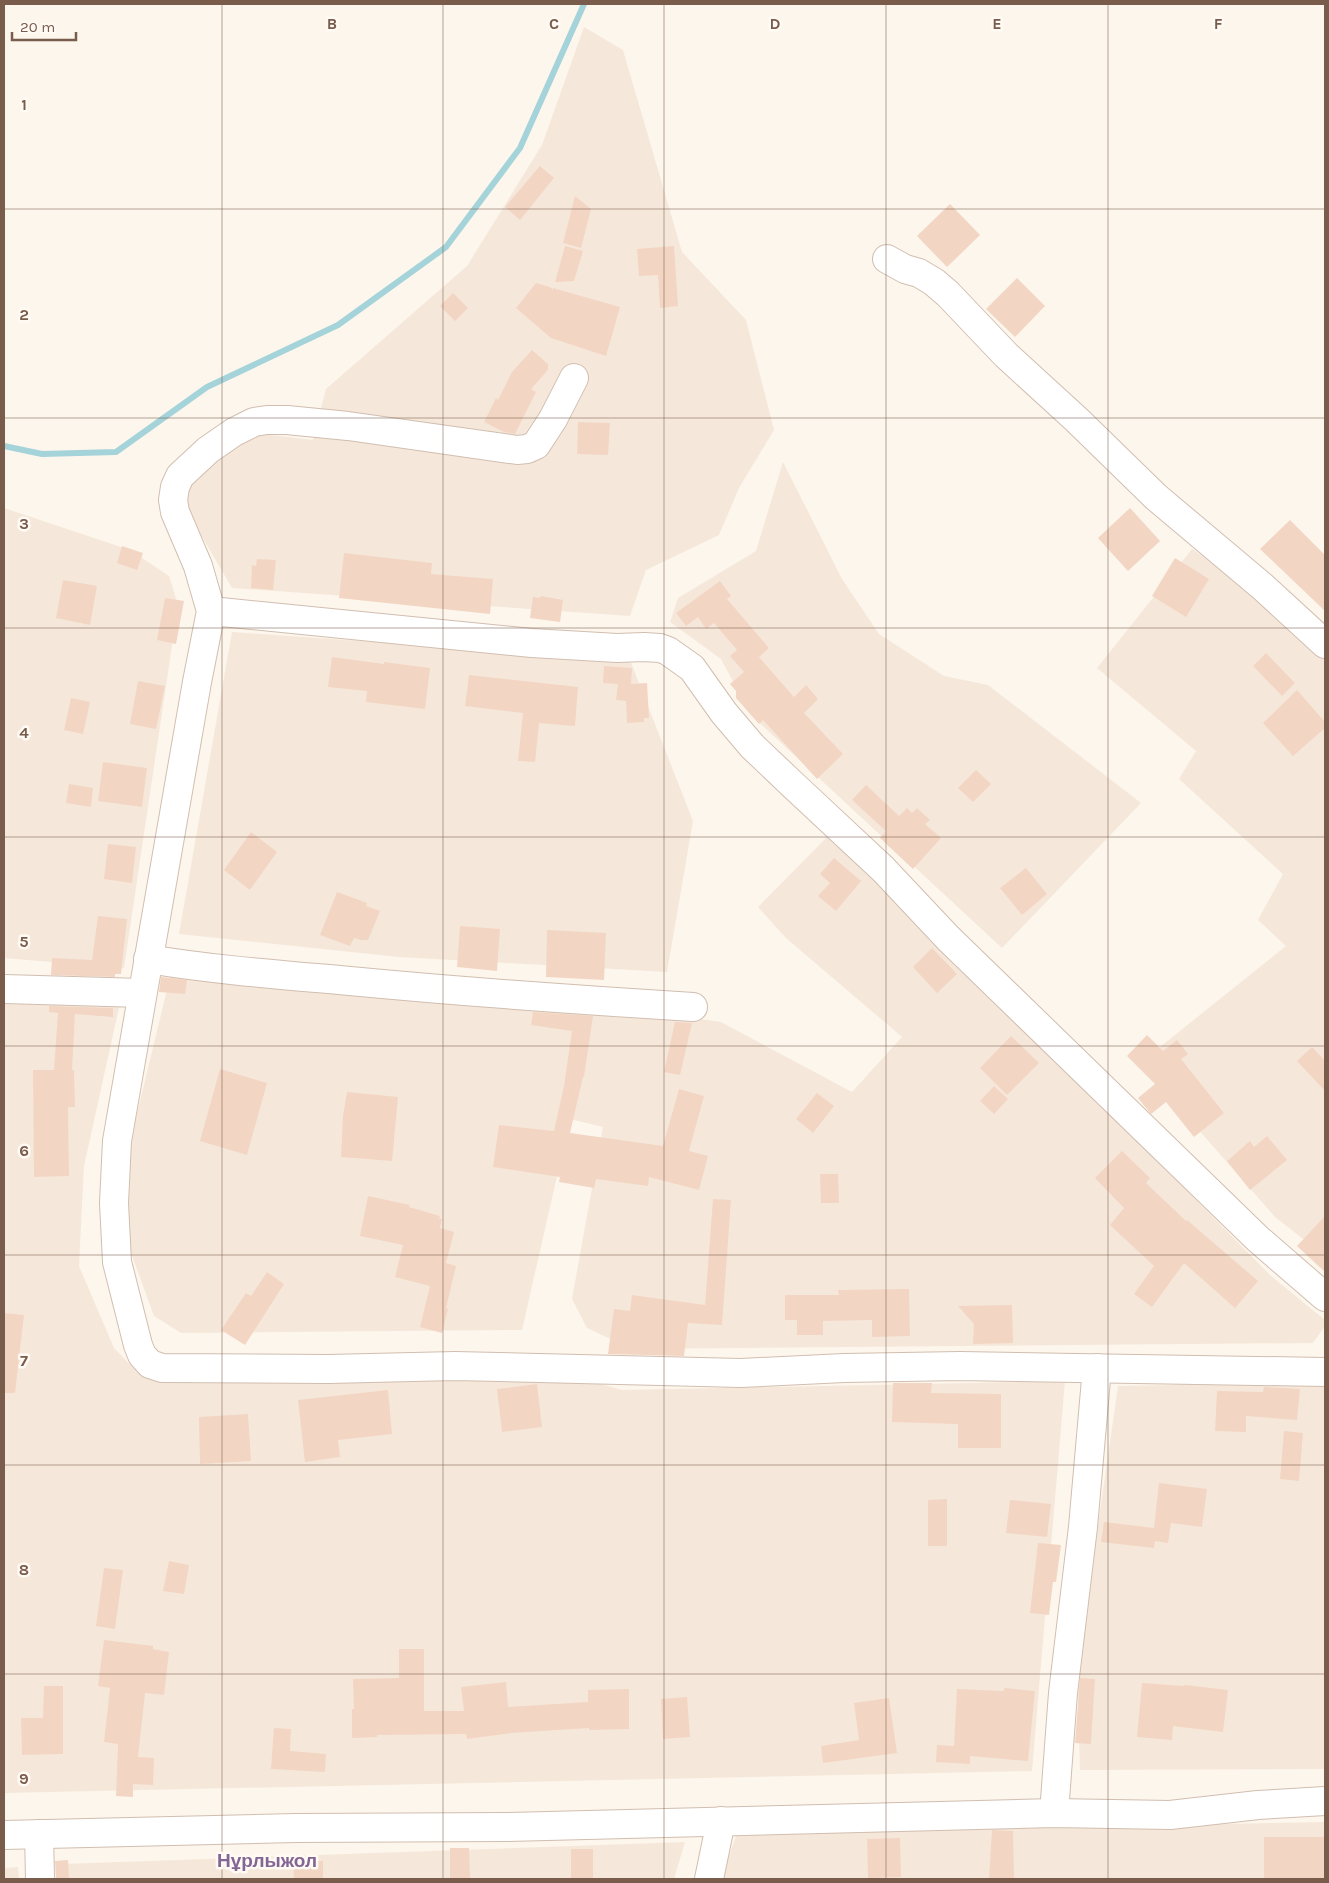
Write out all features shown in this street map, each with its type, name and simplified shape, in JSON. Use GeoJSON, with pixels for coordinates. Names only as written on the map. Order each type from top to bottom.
{"type":"FeatureCollection","features":[{"type":"Feature","properties":{"kind":"street"},"geometry":{"type":"LineString","coordinates":[[886,259],[905,269],[919,273],[934,282],[948,294],[1006,355],[1076,419],[1156,497],[1263,587],[1325,644]]}},
{"type":"Feature","properties":{"kind":"street"},"geometry":{"type":"LineString","coordinates":[[574,378],[553,419],[536,445],[527,449],[501,449],[348,426],[267,420],[254,422],[234,432],[208,450],[180,476],[173,500],[175,512],[198,566],[211,611],[117,1141],[114,1203],[117,1262],[132,1328],[142,1355],[150,1364],[162,1368],[328,1369],[455,1366],[741,1373],[844,1368],[960,1366],[1325,1372]]}},
{"type":"Feature","properties":{"kind":"street"},"geometry":{"type":"LineString","coordinates":[[211,611],[532,643],[617,648],[660,648],[668,652],[692,668],[724,713],[752,746],[884,869],[948,938],[1258,1239],[1325,1297]]}},
{"type":"Feature","properties":{"kind":"street"},"geometry":{"type":"LineString","coordinates":[[148,959],[202,968],[387,985],[539,998],[693,1007]]}},
{"type":"Feature","properties":{"kind":"street"},"geometry":{"type":"LineString","coordinates":[[4,989],[142,993]]}},
{"type":"Feature","properties":{"kind":"street"},"geometry":{"type":"LineString","coordinates":[[1054,1813],[1063,1693],[1083,1527],[1097,1368]]}},
{"type":"Feature","properties":{"kind":"street"},"geometry":{"type":"LineString","coordinates":[[4,1835],[296,1828],[506,1827],[1054,1813],[1170,1815],[1325,1800]]}},
{"type":"Feature","properties":{"kind":"street"},"geometry":{"type":"LineString","coordinates":[[709,1879],[721,1821]]}},
{"type":"Feature","properties":{"kind":"street"},"geometry":{"type":"LineString","coordinates":[[39,1834],[40,1879]]}},
{"type":"Feature","properties":{"kind":"shaded area"},"geometry":{"type":"Polygon","coordinates":[[[584,27],[623,50],[682,252],[746,320],[774,430],[739,488],[719,535],[646,570],[630,616],[232,588],[179,497],[184,474],[245,432],[313,440],[326,389],[467,266],[542,145],[584,27]]]}},
{"type":"Feature","properties":{"kind":"shaded area"},"geometry":{"type":"Polygon","coordinates":[[[783,462],[842,579],[879,634],[944,676],[988,685],[1141,803],[1002,948],[751,715],[721,659],[670,622],[678,598],[756,551],[783,462]]]}},
{"type":"Feature","properties":{"kind":"shaded area"},"geometry":{"type":"Polygon","coordinates":[[[4,508],[130,550],[169,576],[178,605],[124,968],[4,958],[4,508]]]}},
{"type":"Feature","properties":{"kind":"shaded area"},"geometry":{"type":"Polygon","coordinates":[[[1192,549],[1265,597],[1325,652],[1325,1256],[1275,1217],[1140,1063],[1286,946],[1258,920],[1283,874],[1179,779],[1196,751],[1097,668],[1192,549]]]}},
{"type":"Feature","properties":{"kind":"shaded area"},"geometry":{"type":"Polygon","coordinates":[[[232,632],[630,660],[693,821],[667,972],[399,957],[179,934],[232,632]]]}},
{"type":"Feature","properties":{"kind":"shaded area"},"geometry":{"type":"Polygon","coordinates":[[[827,837],[909,909],[1271,1276],[1325,1320],[1325,1326],[1313,1343],[632,1349],[587,1328],[572,1299],[603,1127],[570,1119],[522,1330],[181,1333],[154,1316],[122,1228],[126,1159],[171,973],[625,1008],[721,1022],[852,1092],[902,1037],[786,938],[758,907],[827,837]]]}},
{"type":"Feature","properties":{"kind":"shaded area"},"geometry":{"type":"Polygon","coordinates":[[[4,1000],[120,1003],[84,1166],[79,1266],[114,1348],[141,1376],[558,1372],[622,1390],[1065,1381],[1032,1771],[4,1793],[4,1000]]]}},
{"type":"Feature","properties":{"kind":"shaded area"},"geometry":{"type":"Polygon","coordinates":[[[1325,1382],[1325,1769],[1080,1770],[1077,1672],[1118,1386],[1325,1382]]]}},
{"type":"Feature","properties":{"kind":"shaded area"},"geometry":{"type":"Polygon","coordinates":[[[1325,1822],[1325,1879],[721,1879],[737,1833],[1325,1822]]]}},
{"type":"Feature","properties":{"kind":"shaded area"},"geometry":{"type":"Polygon","coordinates":[[[685,1842],[674,1879],[63,1879],[62,1864],[685,1842]]]}},
{"type":"Feature","properties":{"kind":"shaded area"},"geometry":{"type":"Polygon","coordinates":[[[18,1867],[19,1879],[4,1879],[4,1868],[18,1867]]]}},
{"type":"Feature","properties":{"kind":"building"},"geometry":{"type":"Polygon","coordinates":[[[540,166],[554,178],[520,220],[505,207],[540,166]]]}},
{"type":"Feature","properties":{"kind":"building"},"geometry":{"type":"Polygon","coordinates":[[[575,196],[591,209],[581,248],[563,243],[575,196]]]}},
{"type":"Feature","properties":{"kind":"building"},"geometry":{"type":"Polygon","coordinates":[[[950,204],[980,235],[947,267],[917,236],[950,204]]]}},
{"type":"Feature","properties":{"kind":"building"},"geometry":{"type":"Polygon","coordinates":[[[565,246],[583,251],[574,281],[555,282],[565,246]]]}},
{"type":"Feature","properties":{"kind":"building"},"geometry":{"type":"Polygon","coordinates":[[[674,246],[678,306],[660,308],[658,275],[639,276],[637,249],[674,246]]]}},
{"type":"Feature","properties":{"kind":"building"},"geometry":{"type":"Polygon","coordinates":[[[1017,278],[1045,306],[1015,337],[986,309],[1017,278]]]}},
{"type":"Feature","properties":{"kind":"building"},"geometry":{"type":"Polygon","coordinates":[[[536,283],[550,287],[553,290],[553,288],[620,307],[606,356],[551,338],[516,308],[536,283]]]}},
{"type":"Feature","properties":{"kind":"building"},"geometry":{"type":"Polygon","coordinates":[[[453,293],[468,308],[455,321],[440,306],[453,293]]]}},
{"type":"Feature","properties":{"kind":"building"},"geometry":{"type":"Polygon","coordinates":[[[532,350],[548,364],[548,370],[531,389],[536,392],[515,434],[504,432],[484,422],[512,372],[532,350]]]}},
{"type":"Feature","properties":{"kind":"building"},"geometry":{"type":"Polygon","coordinates":[[[578,422],[610,423],[608,455],[577,454],[578,422]]]}},
{"type":"Feature","properties":{"kind":"building"},"geometry":{"type":"Polygon","coordinates":[[[1130,508],[1160,541],[1128,571],[1098,538],[1130,508]]]}},
{"type":"Feature","properties":{"kind":"building"},"geometry":{"type":"Polygon","coordinates":[[[1290,520],[1325,555],[1325,611],[1260,549],[1290,520]]]}},
{"type":"Feature","properties":{"kind":"building"},"geometry":{"type":"Polygon","coordinates":[[[122,546],[143,553],[137,570],[117,563],[122,546]]]}},
{"type":"Feature","properties":{"kind":"building"},"geometry":{"type":"Polygon","coordinates":[[[344,553],[432,563],[431,574],[493,579],[490,614],[339,598],[344,553]]]}},
{"type":"Feature","properties":{"kind":"building"},"geometry":{"type":"Polygon","coordinates":[[[1175,558],[1209,579],[1186,617],[1152,596],[1175,558]]]}},
{"type":"Feature","properties":{"kind":"building"},"geometry":{"type":"Polygon","coordinates":[[[257,559],[276,560],[273,590],[251,588],[252,565],[256,566],[257,559]]]}},
{"type":"Feature","properties":{"kind":"building"},"geometry":{"type":"Polygon","coordinates":[[[63,580],[97,586],[90,625],[56,618],[63,580]]]}},
{"type":"Feature","properties":{"kind":"building"},"geometry":{"type":"Polygon","coordinates":[[[720,581],[731,596],[727,599],[769,648],[759,657],[794,697],[806,685],[818,699],[804,713],[843,754],[817,779],[763,720],[759,724],[736,698],[736,691],[730,684],[744,672],[730,656],[737,650],[714,623],[706,629],[698,617],[686,626],[676,613],[720,581]]]}},
{"type":"Feature","properties":{"kind":"building"},"geometry":{"type":"Polygon","coordinates":[[[541,596],[563,600],[560,622],[530,618],[533,597],[540,598],[541,596]]]}},
{"type":"Feature","properties":{"kind":"building"},"geometry":{"type":"Polygon","coordinates":[[[165,598],[184,601],[176,644],[157,640],[165,598]]]}},
{"type":"Feature","properties":{"kind":"building"},"geometry":{"type":"Polygon","coordinates":[[[1266,653],[1295,683],[1282,696],[1253,666],[1266,653]]]}},
{"type":"Feature","properties":{"kind":"building"},"geometry":{"type":"Polygon","coordinates":[[[332,657],[430,668],[425,709],[366,702],[367,691],[328,687],[332,657]]]}},
{"type":"Feature","properties":{"kind":"building"},"geometry":{"type":"Polygon","coordinates":[[[604,666],[632,668],[631,684],[647,683],[649,718],[644,718],[644,722],[627,723],[626,701],[616,700],[618,684],[603,683],[604,666]]]}},
{"type":"Feature","properties":{"kind":"building"},"geometry":{"type":"Polygon","coordinates":[[[469,675],[578,687],[575,726],[539,723],[535,762],[518,761],[523,713],[465,706],[469,675]]]}},
{"type":"Feature","properties":{"kind":"building"},"geometry":{"type":"Polygon","coordinates":[[[138,681],[165,686],[156,729],[130,724],[138,681]]]}},
{"type":"Feature","properties":{"kind":"building"},"geometry":{"type":"Polygon","coordinates":[[[1297,690],[1325,722],[1325,728],[1293,756],[1263,723],[1297,690]]]}},
{"type":"Feature","properties":{"kind":"building"},"geometry":{"type":"Polygon","coordinates":[[[71,698],[90,702],[83,734],[64,730],[71,698]]]}},
{"type":"Feature","properties":{"kind":"building"},"geometry":{"type":"Polygon","coordinates":[[[103,762],[147,768],[142,807],[98,801],[103,762]]]}},
{"type":"Feature","properties":{"kind":"building"},"geometry":{"type":"Polygon","coordinates":[[[976,770],[991,784],[973,802],[958,788],[976,770]]]}},
{"type":"Feature","properties":{"kind":"building"},"geometry":{"type":"Polygon","coordinates":[[[69,784],[93,788],[91,807],[66,803],[69,784]]]}},
{"type":"Feature","properties":{"kind":"building"},"geometry":{"type":"Polygon","coordinates":[[[866,785],[899,816],[907,808],[912,813],[917,808],[930,820],[925,824],[941,838],[913,869],[880,838],[886,831],[852,800],[866,785]]]}},
{"type":"Feature","properties":{"kind":"building"},"geometry":{"type":"Polygon","coordinates":[[[251,832],[277,852],[250,890],[224,870],[251,832]]]}},
{"type":"Feature","properties":{"kind":"building"},"geometry":{"type":"Polygon","coordinates":[[[108,844],[136,847],[132,883],[104,879],[108,844]]]}},
{"type":"Feature","properties":{"kind":"building"},"geometry":{"type":"Polygon","coordinates":[[[834,858],[861,881],[836,911],[818,896],[830,883],[820,874],[834,858]]]}},
{"type":"Feature","properties":{"kind":"building"},"geometry":{"type":"Polygon","coordinates":[[[1026,868],[1047,894],[1022,915],[1000,888],[1026,868]]]}},
{"type":"Feature","properties":{"kind":"building"},"geometry":{"type":"Polygon","coordinates":[[[337,892],[367,903],[366,906],[380,911],[368,940],[354,938],[350,946],[320,935],[337,892]]]}},
{"type":"Feature","properties":{"kind":"building"},"geometry":{"type":"Polygon","coordinates":[[[98,916],[127,919],[121,974],[115,974],[115,977],[51,975],[52,958],[92,960],[98,916]]]}},
{"type":"Feature","properties":{"kind":"building"},"geometry":{"type":"Polygon","coordinates":[[[460,926],[500,929],[497,971],[457,967],[460,926]]]}},
{"type":"Feature","properties":{"kind":"building"},"geometry":{"type":"Polygon","coordinates":[[[547,930],[606,933],[604,980],[546,977],[547,930]]]}},
{"type":"Feature","properties":{"kind":"building"},"geometry":{"type":"Polygon","coordinates":[[[932,948],[957,974],[937,993],[913,967],[932,948]]]}},
{"type":"Feature","properties":{"kind":"building"},"geometry":{"type":"Polygon","coordinates":[[[161,977],[187,980],[185,994],[159,992],[161,977]]]}},
{"type":"Feature","properties":{"kind":"building"},"geometry":{"type":"Polygon","coordinates":[[[49,1006],[113,1008],[113,1017],[75,1014],[72,1070],[74,1070],[75,1107],[68,1107],[69,1176],[34,1177],[33,1070],[54,1070],[58,1013],[49,1012],[49,1006]]]}},
{"type":"Feature","properties":{"kind":"building"},"geometry":{"type":"Polygon","coordinates":[[[533,1012],[593,1016],[584,1077],[570,1133],[663,1146],[679,1089],[704,1096],[689,1151],[708,1156],[699,1190],[649,1177],[648,1186],[596,1179],[594,1188],[559,1182],[560,1177],[493,1167],[499,1125],[554,1131],[564,1086],[572,1031],[531,1025],[533,1012]]]}},
{"type":"Feature","properties":{"kind":"building"},"geometry":{"type":"Polygon","coordinates":[[[675,1022],[692,1023],[680,1075],[664,1072],[675,1022]]]}},
{"type":"Feature","properties":{"kind":"building"},"geometry":{"type":"Polygon","coordinates":[[[1147,1035],[1163,1051],[1177,1040],[1188,1054],[1181,1059],[1224,1113],[1194,1137],[1166,1102],[1151,1114],[1138,1098],[1155,1084],[1127,1056],[1147,1035]]]}},
{"type":"Feature","properties":{"kind":"building"},"geometry":{"type":"Polygon","coordinates":[[[1011,1036],[1039,1063],[1007,1095],[980,1068],[1011,1036]]]}},
{"type":"Feature","properties":{"kind":"building"},"geometry":{"type":"Polygon","coordinates":[[[1312,1047],[1325,1061],[1325,1091],[1297,1061],[1312,1047]]]}},
{"type":"Feature","properties":{"kind":"building"},"geometry":{"type":"Polygon","coordinates":[[[220,1069],[267,1083],[247,1155],[200,1141],[220,1069]]]}},
{"type":"Feature","properties":{"kind":"building"},"geometry":{"type":"Polygon","coordinates":[[[994,1086],[1008,1099],[994,1114],[980,1101],[994,1086]]]}},
{"type":"Feature","properties":{"kind":"building"},"geometry":{"type":"Polygon","coordinates":[[[347,1092],[398,1097],[392,1161],[341,1157],[343,1116],[347,1092]]]}},
{"type":"Feature","properties":{"kind":"building"},"geometry":{"type":"Polygon","coordinates":[[[817,1093],[834,1106],[813,1133],[796,1119],[817,1093]]]}},
{"type":"Feature","properties":{"kind":"building"},"geometry":{"type":"Polygon","coordinates":[[[1267,1136],[1287,1160],[1250,1190],[1227,1161],[1250,1141],[1254,1147],[1267,1136]]]}},
{"type":"Feature","properties":{"kind":"building"},"geometry":{"type":"Polygon","coordinates":[[[1122,1151],[1150,1178],[1146,1183],[1186,1221],[1258,1281],[1235,1308],[1184,1263],[1152,1307],[1134,1294],[1154,1266],[1110,1225],[1124,1208],[1095,1178],[1122,1151]]]}},
{"type":"Feature","properties":{"kind":"building"},"geometry":{"type":"Polygon","coordinates":[[[820,1174],[838,1174],[839,1203],[821,1203],[820,1174]]]}},
{"type":"Feature","properties":{"kind":"building"},"geometry":{"type":"Polygon","coordinates":[[[368,1196],[410,1205],[409,1207],[440,1216],[439,1219],[442,1219],[440,1228],[454,1232],[446,1263],[456,1266],[442,1333],[420,1327],[430,1286],[395,1277],[403,1245],[360,1236],[368,1196]]]}},
{"type":"Feature","properties":{"kind":"building"},"geometry":{"type":"Polygon","coordinates":[[[713,1199],[731,1200],[722,1325],[688,1323],[684,1356],[608,1354],[614,1309],[630,1311],[632,1295],[705,1305],[713,1199]]]}},
{"type":"Feature","properties":{"kind":"building"},"geometry":{"type":"Polygon","coordinates":[[[1325,1216],[1325,1272],[1297,1246],[1325,1216]]]}},
{"type":"Feature","properties":{"kind":"building"},"geometry":{"type":"Polygon","coordinates":[[[267,1272],[284,1284],[245,1345],[221,1330],[246,1293],[251,1296],[267,1272]]]}},
{"type":"Feature","properties":{"kind":"building"},"geometry":{"type":"Polygon","coordinates":[[[909,1289],[910,1336],[872,1337],[872,1320],[823,1321],[823,1335],[797,1335],[797,1320],[785,1320],[785,1295],[839,1295],[838,1290],[909,1289]]]}},
{"type":"Feature","properties":{"kind":"building"},"geometry":{"type":"Polygon","coordinates":[[[1012,1305],[1013,1343],[973,1344],[974,1324],[958,1306],[1012,1305]]]}},
{"type":"Feature","properties":{"kind":"building"},"geometry":{"type":"Polygon","coordinates":[[[4,1313],[24,1315],[15,1393],[4,1393],[4,1313]]]}},
{"type":"Feature","properties":{"kind":"building"},"geometry":{"type":"Polygon","coordinates":[[[893,1383],[932,1383],[931,1393],[1001,1394],[1001,1448],[958,1448],[958,1424],[892,1422],[893,1383]]]}},
{"type":"Feature","properties":{"kind":"building"},"geometry":{"type":"Polygon","coordinates":[[[537,1384],[542,1427],[502,1432],[497,1389],[537,1384]]]}},
{"type":"Feature","properties":{"kind":"building"},"geometry":{"type":"Polygon","coordinates":[[[1264,1387],[1300,1389],[1297,1420],[1246,1416],[1246,1432],[1215,1431],[1217,1391],[1263,1392],[1264,1387]]]}},
{"type":"Feature","properties":{"kind":"building"},"geometry":{"type":"Polygon","coordinates":[[[388,1390],[392,1434],[338,1440],[340,1457],[305,1462],[298,1400],[388,1390]]]}},
{"type":"Feature","properties":{"kind":"building"},"geometry":{"type":"Polygon","coordinates":[[[248,1414],[251,1461],[200,1464],[199,1417],[248,1414]]]}},
{"type":"Feature","properties":{"kind":"building"},"geometry":{"type":"Polygon","coordinates":[[[1284,1431],[1303,1433],[1299,1481],[1280,1479],[1284,1431]]]}},
{"type":"Feature","properties":{"kind":"building"},"geometry":{"type":"Polygon","coordinates":[[[1159,1483],[1207,1489],[1202,1527],[1171,1523],[1168,1543],[1155,1541],[1154,1548],[1101,1542],[1104,1522],[1154,1528],[1159,1483]]]}},
{"type":"Feature","properties":{"kind":"building"},"geometry":{"type":"Polygon","coordinates":[[[947,1499],[947,1546],[928,1546],[928,1500],[947,1499]]]}},
{"type":"Feature","properties":{"kind":"building"},"geometry":{"type":"Polygon","coordinates":[[[1010,1500],[1051,1504],[1047,1537],[1006,1533],[1010,1500]]]}},
{"type":"Feature","properties":{"kind":"building"},"geometry":{"type":"Polygon","coordinates":[[[1038,1543],[1061,1545],[1056,1582],[1053,1582],[1049,1615],[1030,1613],[1038,1543]]]}},
{"type":"Feature","properties":{"kind":"building"},"geometry":{"type":"Polygon","coordinates":[[[169,1561],[189,1565],[184,1594],[163,1591],[169,1561]]]}},
{"type":"Feature","properties":{"kind":"building"},"geometry":{"type":"Polygon","coordinates":[[[104,1568],[123,1570],[115,1629],[96,1626],[104,1568]]]}},
{"type":"Feature","properties":{"kind":"building"},"geometry":{"type":"Polygon","coordinates":[[[104,1640],[153,1646],[153,1649],[169,1652],[164,1695],[145,1693],[138,1757],[154,1758],[153,1785],[133,1784],[133,1797],[116,1796],[118,1744],[104,1742],[110,1688],[98,1686],[104,1640]]]}},
{"type":"Feature","properties":{"kind":"building"},"geometry":{"type":"Polygon","coordinates":[[[399,1649],[424,1649],[424,1711],[464,1711],[461,1687],[506,1682],[508,1707],[588,1702],[588,1690],[629,1689],[629,1729],[589,1730],[589,1728],[511,1733],[467,1739],[466,1734],[377,1735],[377,1737],[352,1738],[352,1709],[354,1709],[353,1679],[399,1678],[399,1649]]]}},
{"type":"Feature","properties":{"kind":"building"},"geometry":{"type":"Polygon","coordinates":[[[1080,1678],[1095,1679],[1091,1744],[1075,1743],[1080,1678]]]}},
{"type":"Feature","properties":{"kind":"building"},"geometry":{"type":"Polygon","coordinates":[[[1142,1683],[1228,1690],[1223,1732],[1173,1726],[1172,1740],[1137,1737],[1142,1683]]]}},
{"type":"Feature","properties":{"kind":"building"},"geometry":{"type":"Polygon","coordinates":[[[44,1686],[63,1686],[63,1754],[22,1755],[21,1718],[43,1718],[44,1686]]]}},
{"type":"Feature","properties":{"kind":"building"},"geometry":{"type":"Polygon","coordinates":[[[1004,1688],[1035,1691],[1028,1761],[970,1756],[970,1764],[936,1762],[937,1745],[954,1746],[957,1689],[1004,1691],[1004,1688]]]}},
{"type":"Feature","properties":{"kind":"building"},"geometry":{"type":"Polygon","coordinates":[[[687,1697],[690,1737],[663,1739],[661,1699],[687,1697]]]}},
{"type":"Feature","properties":{"kind":"building"},"geometry":{"type":"Polygon","coordinates":[[[889,1698],[897,1753],[823,1763],[821,1746],[859,1740],[854,1703],[889,1698]]]}},
{"type":"Feature","properties":{"kind":"building"},"geometry":{"type":"Polygon","coordinates":[[[274,1728],[291,1729],[290,1751],[326,1754],[325,1772],[271,1769],[274,1728]]]}},
{"type":"Feature","properties":{"kind":"building"},"geometry":{"type":"Polygon","coordinates":[[[992,1830],[1013,1831],[1014,1879],[989,1879],[992,1830]]]}},
{"type":"Feature","properties":{"kind":"building"},"geometry":{"type":"Polygon","coordinates":[[[1264,1837],[1325,1837],[1325,1879],[1264,1879],[1264,1837]]]}},
{"type":"Feature","properties":{"kind":"building"},"geometry":{"type":"Polygon","coordinates":[[[900,1838],[901,1877],[868,1878],[867,1839],[900,1838]]]}},
{"type":"Feature","properties":{"kind":"building"},"geometry":{"type":"Polygon","coordinates":[[[450,1848],[469,1848],[470,1879],[450,1879],[450,1848]]]}},
{"type":"Feature","properties":{"kind":"building"},"geometry":{"type":"Polygon","coordinates":[[[571,1849],[593,1849],[593,1879],[571,1879],[571,1849]]]}},
{"type":"Feature","properties":{"kind":"building"},"geometry":{"type":"Polygon","coordinates":[[[68,1860],[69,1879],[56,1879],[55,1861],[68,1860]]]}},
{"type":"Feature","properties":{"kind":"building"},"geometry":{"type":"Polygon","coordinates":[[[293,1861],[323,1861],[323,1879],[294,1879],[293,1861]]]}},
{"type":"Feature","properties":{"kind":"waterway"},"geometry":{"type":"LineString","coordinates":[[4,446],[42,454],[116,452],[207,387],[338,325],[446,247],[520,148],[584,4]]}},
{"type":"Feature","properties":{"kind":"district","name":"Нұрлыжол"},"geometry":{"type":"Point","coordinates":[267,1861]}}]}
